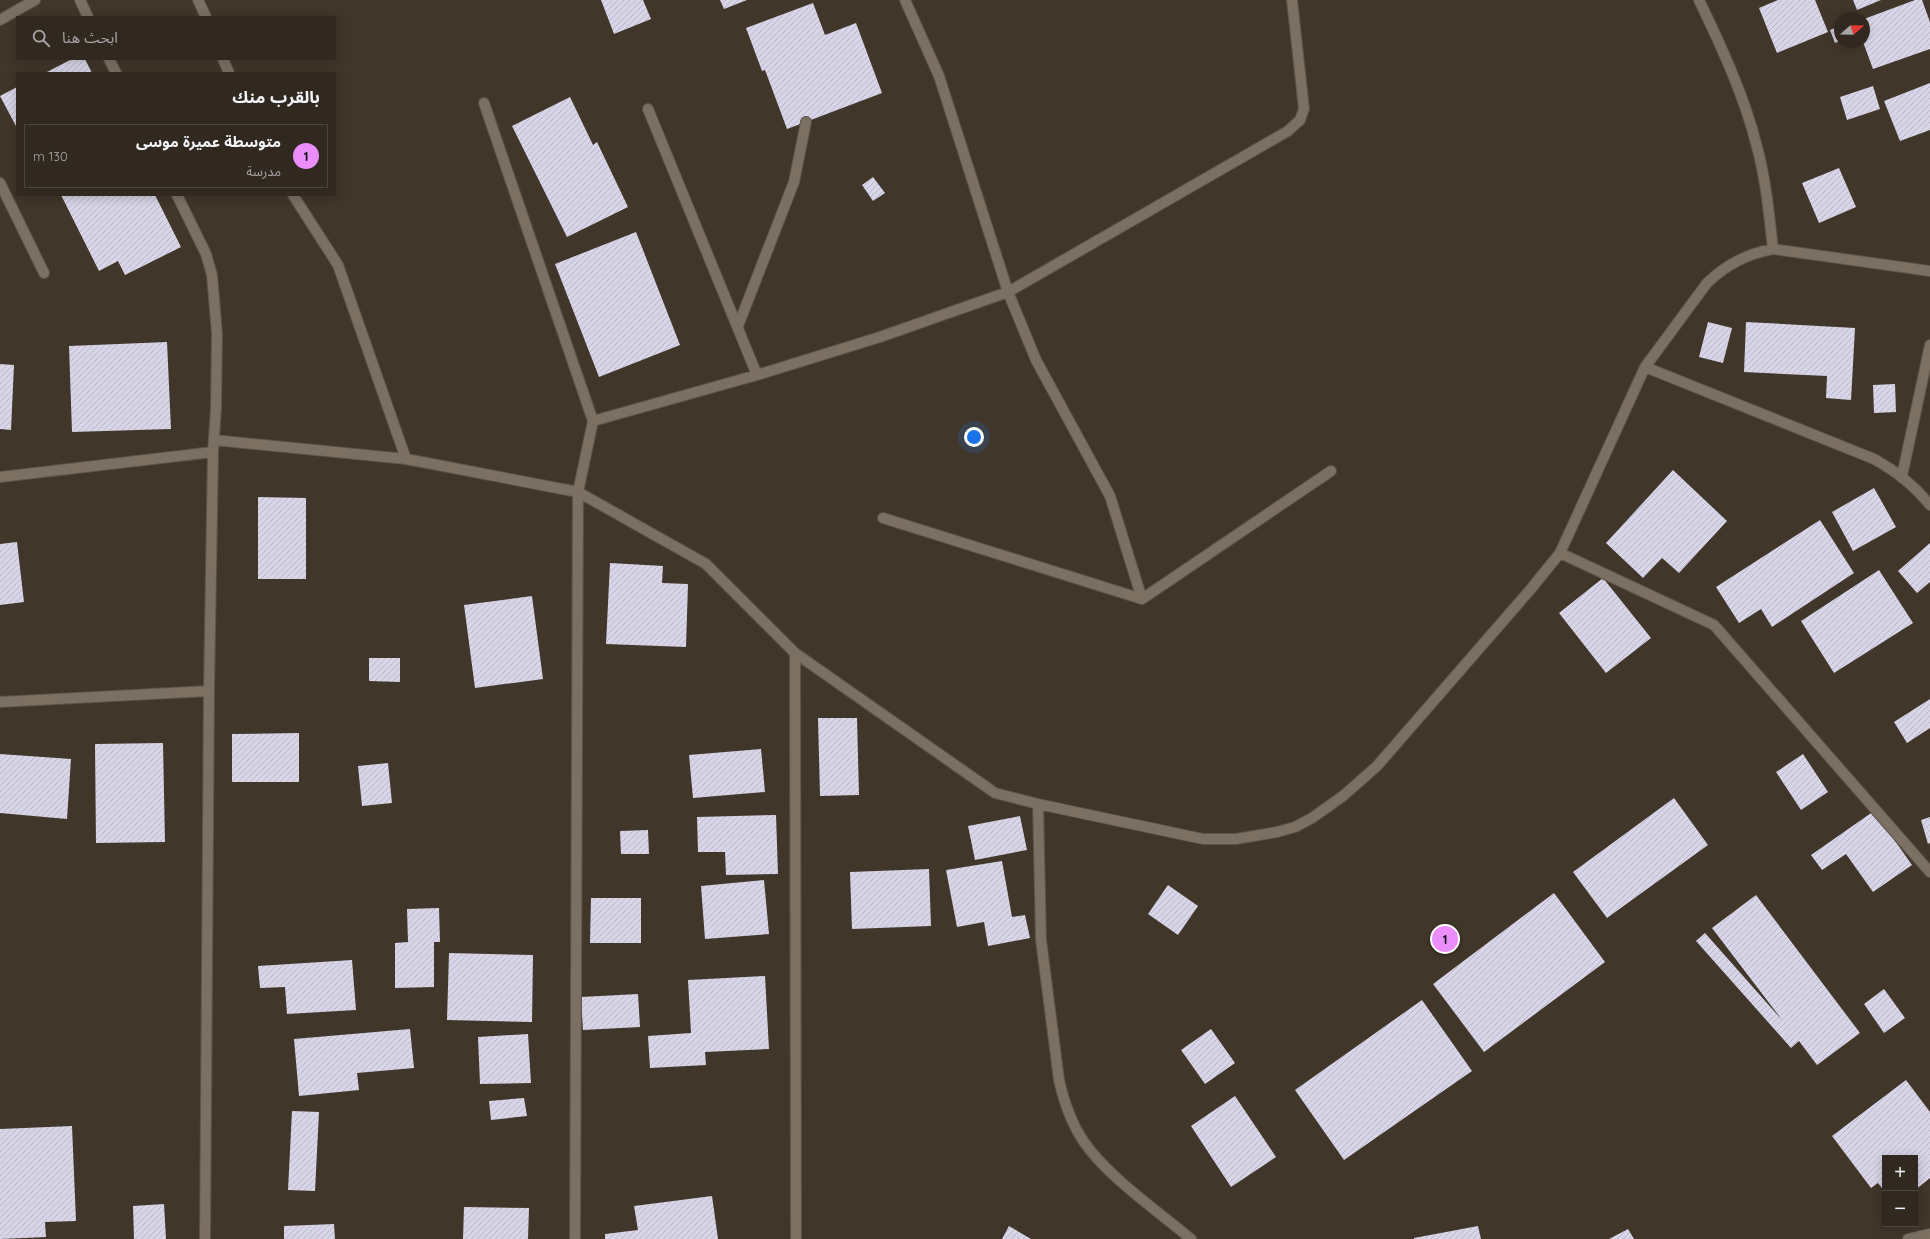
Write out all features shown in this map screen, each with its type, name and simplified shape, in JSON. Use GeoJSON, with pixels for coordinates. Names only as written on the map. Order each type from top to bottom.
{"type":"FeatureCollection","features":[{"type":"Feature","properties":{"kind":"street"},"geometry":{"type":"LineString","coordinates":[[0,20],[35,0]]}},
{"type":"Feature","properties":{"kind":"street"},"geometry":{"type":"LineString","coordinates":[[80,0],[88,16]]}},
{"type":"Feature","properties":{"kind":"street"},"geometry":{"type":"LineString","coordinates":[[198,0],[206,16]]}},
{"type":"Feature","properties":{"kind":"street"},"geometry":{"type":"LineString","coordinates":[[905,0],[940,76],[1008,292],[1036,360],[1110,496],[1142,599]]}},
{"type":"Feature","properties":{"kind":"street"},"geometry":{"type":"LineString","coordinates":[[593,421],[757,376],[880,337],[1008,292],[1288,131],[1300,120],[1304,109],[1292,0]]}},
{"type":"Feature","properties":{"kind":"street"},"geometry":{"type":"LineString","coordinates":[[1699,0],[1733,72],[1758,148],[1767,194],[1773,249]]}},
{"type":"Feature","properties":{"kind":"street"},"geometry":{"type":"LineString","coordinates":[[110,60],[116,72]]}},
{"type":"Feature","properties":{"kind":"street"},"geometry":{"type":"LineString","coordinates":[[223,60],[229,72]]}},
{"type":"Feature","properties":{"kind":"street"},"geometry":{"type":"LineString","coordinates":[[484,104],[593,421],[578,492],[575,1239]]}},
{"type":"Feature","properties":{"kind":"street"},"geometry":{"type":"LineString","coordinates":[[648,108],[738,326],[757,376]]}},
{"type":"Feature","properties":{"kind":"street"},"geometry":{"type":"LineString","coordinates":[[738,326],[794,182],[806,122]]}},
{"type":"Feature","properties":{"kind":"street"},"geometry":{"type":"LineString","coordinates":[[0,183],[44,273]]}},
{"type":"Feature","properties":{"kind":"street"},"geometry":{"type":"LineString","coordinates":[[177,196],[206,254],[212,275],[217,334],[216,408],[213,452],[209,691],[205,1239]]}},
{"type":"Feature","properties":{"kind":"street"},"geometry":{"type":"LineString","coordinates":[[294,196],[338,265],[406,459]]}},
{"type":"Feature","properties":{"kind":"street"},"geometry":{"type":"LineString","coordinates":[[214,440],[406,459],[578,492],[706,564],[795,653],[995,793],[1038,804],[1203,839],[1258,837],[1295,826],[1329,808],[1377,766],[1530,590],[1560,552],[1645,367],[1707,283],[1719,271],[1752,253],[1773,249],[1930,271]]}},
{"type":"Feature","properties":{"kind":"street"},"geometry":{"type":"LineString","coordinates":[[1902,476],[1930,345]]}},
{"type":"Feature","properties":{"kind":"street"},"geometry":{"type":"LineString","coordinates":[[1645,367],[1874,459],[1902,476],[1930,505]]}},
{"type":"Feature","properties":{"kind":"street"},"geometry":{"type":"LineString","coordinates":[[0,477],[213,452]]}},
{"type":"Feature","properties":{"kind":"street"},"geometry":{"type":"LineString","coordinates":[[1142,599],[1331,471]]}},
{"type":"Feature","properties":{"kind":"street"},"geometry":{"type":"LineString","coordinates":[[883,518],[1142,599]]}},
{"type":"Feature","properties":{"kind":"street"},"geometry":{"type":"LineString","coordinates":[[1560,552],[1714,625],[1930,872]]}},
{"type":"Feature","properties":{"kind":"street"},"geometry":{"type":"LineString","coordinates":[[795,653],[796,1239]]}},
{"type":"Feature","properties":{"kind":"street"},"geometry":{"type":"LineString","coordinates":[[0,702],[209,691]]}},
{"type":"Feature","properties":{"kind":"street"},"geometry":{"type":"LineString","coordinates":[[1038,804],[1041,940],[1059,1080],[1064,1102],[1080,1136],[1098,1160],[1191,1239]]}},
{"type":"Feature","properties":{"kind":"street"},"geometry":{"type":"LineString","coordinates":[[1908,1239],[1930,1234]]}},
{"type":"Feature","properties":{"kind":"building"},"geometry":{"type":"Polygon","coordinates":[[[601,0],[643,0],[651,19],[614,34],[601,0]]]}},
{"type":"Feature","properties":{"kind":"building"},"geometry":{"type":"Polygon","coordinates":[[[720,0],[747,0],[724,9],[720,0]]]}},
{"type":"Feature","properties":{"kind":"building"},"geometry":{"type":"Polygon","coordinates":[[[1778,0],[1815,0],[1828,32],[1777,53],[1759,8],[1778,0]]]}},
{"type":"Feature","properties":{"kind":"building"},"geometry":{"type":"Polygon","coordinates":[[[1853,0],[1881,0],[1857,10],[1853,0]]]}},
{"type":"Feature","properties":{"kind":"building"},"geometry":{"type":"Polygon","coordinates":[[[1915,0],[1922,0],[1930,22],[1930,49],[1873,69],[1865,48],[1870,48],[1870,17],[1915,0]]]}},
{"type":"Feature","properties":{"kind":"building"},"geometry":{"type":"Polygon","coordinates":[[[813,3],[825,35],[856,23],[882,93],[787,129],[765,70],[762,71],[746,28],[813,3]]]}},
{"type":"Feature","properties":{"kind":"building"},"geometry":{"type":"Polygon","coordinates":[[[1834,28],[1834,40],[1830,30],[1834,28]]]}},
{"type":"Feature","properties":{"kind":"building"},"geometry":{"type":"Polygon","coordinates":[[[70,60],[86,60],[92,72],[47,72],[70,60]]]}},
{"type":"Feature","properties":{"kind":"building"},"geometry":{"type":"Polygon","coordinates":[[[1930,83],[1930,130],[1900,141],[1884,101],[1930,83]]]}},
{"type":"Feature","properties":{"kind":"building"},"geometry":{"type":"Polygon","coordinates":[[[1873,86],[1880,109],[1847,120],[1840,97],[1873,86]]]}},
{"type":"Feature","properties":{"kind":"building"},"geometry":{"type":"Polygon","coordinates":[[[16,88],[16,126],[0,96],[16,88]]]}},
{"type":"Feature","properties":{"kind":"building"},"geometry":{"type":"Polygon","coordinates":[[[570,97],[593,145],[597,142],[628,207],[567,237],[512,126],[570,97]]]}},
{"type":"Feature","properties":{"kind":"building"},"geometry":{"type":"Polygon","coordinates":[[[1839,168],[1856,207],[1819,223],[1802,183],[1839,168]]]}},
{"type":"Feature","properties":{"kind":"building"},"geometry":{"type":"Polygon","coordinates":[[[873,177],[885,193],[873,201],[862,185],[873,177]]]}},
{"type":"Feature","properties":{"kind":"building"},"geometry":{"type":"Polygon","coordinates":[[[62,196],[156,196],[181,247],[125,275],[118,261],[99,271],[62,196]]]}},
{"type":"Feature","properties":{"kind":"building"},"geometry":{"type":"Polygon","coordinates":[[[636,232],[680,345],[599,377],[555,264],[636,232]]]}},
{"type":"Feature","properties":{"kind":"building"},"geometry":{"type":"Polygon","coordinates":[[[1708,322],[1732,328],[1723,363],[1699,357],[1708,322]]]}},
{"type":"Feature","properties":{"kind":"building"},"geometry":{"type":"Polygon","coordinates":[[[1746,322],[1855,328],[1851,400],[1826,398],[1827,376],[1744,372],[1746,322]]]}},
{"type":"Feature","properties":{"kind":"building"},"geometry":{"type":"Polygon","coordinates":[[[167,342],[171,429],[72,432],[69,346],[167,342]]]}},
{"type":"Feature","properties":{"kind":"building"},"geometry":{"type":"Polygon","coordinates":[[[0,364],[14,365],[11,430],[0,429],[0,364]]]}},
{"type":"Feature","properties":{"kind":"building"},"geometry":{"type":"Polygon","coordinates":[[[1895,384],[1896,412],[1874,413],[1873,385],[1895,384]]]}},
{"type":"Feature","properties":{"kind":"building"},"geometry":{"type":"Polygon","coordinates":[[[1673,470],[1727,521],[1679,573],[1662,558],[1643,578],[1606,543],[1673,470]]]}},
{"type":"Feature","properties":{"kind":"building"},"geometry":{"type":"Polygon","coordinates":[[[1874,488],[1896,527],[1853,551],[1832,512],[1874,488]]]}},
{"type":"Feature","properties":{"kind":"building"},"geometry":{"type":"Polygon","coordinates":[[[258,497],[306,498],[306,579],[258,579],[258,497]]]}},
{"type":"Feature","properties":{"kind":"building"},"geometry":{"type":"Polygon","coordinates":[[[1820,520],[1854,573],[1772,627],[1761,609],[1739,623],[1716,587],[1820,520]]]}},
{"type":"Feature","properties":{"kind":"building"},"geometry":{"type":"Polygon","coordinates":[[[17,542],[24,602],[0,605],[0,544],[17,542]]]}},
{"type":"Feature","properties":{"kind":"building"},"geometry":{"type":"Polygon","coordinates":[[[1930,543],[1930,582],[1917,593],[1898,571],[1930,543]]]}},
{"type":"Feature","properties":{"kind":"building"},"geometry":{"type":"Polygon","coordinates":[[[610,563],[663,566],[662,583],[688,584],[686,647],[606,644],[610,563]]]}},
{"type":"Feature","properties":{"kind":"building"},"geometry":{"type":"Polygon","coordinates":[[[1879,570],[1913,623],[1834,673],[1801,621],[1879,570]]]}},
{"type":"Feature","properties":{"kind":"building"},"geometry":{"type":"Polygon","coordinates":[[[1603,578],[1651,638],[1606,673],[1559,613],[1603,578]]]}},
{"type":"Feature","properties":{"kind":"building"},"geometry":{"type":"Polygon","coordinates":[[[532,596],[543,679],[475,688],[464,605],[532,596]]]}},
{"type":"Feature","properties":{"kind":"building"},"geometry":{"type":"Polygon","coordinates":[[[369,658],[400,658],[400,682],[369,681],[369,658]]]}},
{"type":"Feature","properties":{"kind":"building"},"geometry":{"type":"Polygon","coordinates":[[[1930,699],[1930,728],[1907,743],[1894,722],[1930,699]]]}},
{"type":"Feature","properties":{"kind":"building"},"geometry":{"type":"Polygon","coordinates":[[[818,718],[857,718],[859,795],[820,796],[818,718]]]}},
{"type":"Feature","properties":{"kind":"building"},"geometry":{"type":"Polygon","coordinates":[[[299,733],[299,782],[232,782],[232,734],[299,733]]]}},
{"type":"Feature","properties":{"kind":"building"},"geometry":{"type":"Polygon","coordinates":[[[163,743],[165,842],[96,843],[95,744],[163,743]]]}},
{"type":"Feature","properties":{"kind":"building"},"geometry":{"type":"Polygon","coordinates":[[[761,749],[765,792],[693,798],[689,755],[761,749]]]}},
{"type":"Feature","properties":{"kind":"building"},"geometry":{"type":"Polygon","coordinates":[[[0,754],[71,759],[67,819],[0,813],[0,754]]]}},
{"type":"Feature","properties":{"kind":"building"},"geometry":{"type":"Polygon","coordinates":[[[1803,754],[1828,792],[1801,810],[1776,772],[1803,754]]]}},
{"type":"Feature","properties":{"kind":"building"},"geometry":{"type":"Polygon","coordinates":[[[388,763],[392,803],[362,806],[358,766],[388,763]]]}},
{"type":"Feature","properties":{"kind":"building"},"geometry":{"type":"Polygon","coordinates":[[[1674,798],[1708,845],[1607,918],[1573,872],[1674,798]]]}},
{"type":"Feature","properties":{"kind":"building"},"geometry":{"type":"Polygon","coordinates":[[[1874,811],[1912,865],[1873,892],[1846,854],[1822,870],[1811,855],[1874,811]]]}},
{"type":"Feature","properties":{"kind":"building"},"geometry":{"type":"Polygon","coordinates":[[[776,815],[778,874],[726,875],[725,852],[698,852],[697,817],[776,815]]]}},
{"type":"Feature","properties":{"kind":"building"},"geometry":{"type":"Polygon","coordinates":[[[1020,816],[1027,850],[975,860],[968,826],[1020,816]]]}},
{"type":"Feature","properties":{"kind":"building"},"geometry":{"type":"Polygon","coordinates":[[[1930,817],[1930,843],[1928,844],[1921,820],[1930,817]]]}},
{"type":"Feature","properties":{"kind":"building"},"geometry":{"type":"Polygon","coordinates":[[[648,830],[649,854],[621,854],[620,831],[648,830]]]}},
{"type":"Feature","properties":{"kind":"building"},"geometry":{"type":"Polygon","coordinates":[[[1002,861],[1012,917],[1025,915],[1030,938],[988,946],[984,922],[957,927],[946,870],[1002,861]]]}},
{"type":"Feature","properties":{"kind":"building"},"geometry":{"type":"Polygon","coordinates":[[[929,869],[931,926],[852,929],[850,872],[929,869]]]}},
{"type":"Feature","properties":{"kind":"building"},"geometry":{"type":"Polygon","coordinates":[[[764,880],[769,934],[705,939],[701,886],[764,880]]]}},
{"type":"Feature","properties":{"kind":"building"},"geometry":{"type":"Polygon","coordinates":[[[1168,885],[1198,906],[1178,935],[1148,914],[1168,885]]]}},
{"type":"Feature","properties":{"kind":"building"},"geometry":{"type":"Polygon","coordinates":[[[1554,893],[1605,962],[1484,1052],[1433,984],[1554,893]]]}},
{"type":"Feature","properties":{"kind":"building"},"geometry":{"type":"Polygon","coordinates":[[[1756,895],[1860,1033],[1817,1065],[1799,1041],[1791,1048],[1696,941],[1705,933],[1782,1020],[1712,928],[1756,895]]]}},
{"type":"Feature","properties":{"kind":"building"},"geometry":{"type":"Polygon","coordinates":[[[591,898],[641,898],[641,943],[590,943],[591,898]]]}},
{"type":"Feature","properties":{"kind":"building"},"geometry":{"type":"Polygon","coordinates":[[[439,908],[440,942],[434,942],[434,987],[395,988],[395,943],[408,942],[407,909],[439,908]]]}},
{"type":"Feature","properties":{"kind":"building"},"geometry":{"type":"Polygon","coordinates":[[[449,953],[533,955],[532,1022],[447,1020],[449,953]]]}},
{"type":"Feature","properties":{"kind":"building"},"geometry":{"type":"Polygon","coordinates":[[[352,960],[356,1010],[287,1014],[285,987],[260,988],[258,966],[352,960]]]}},
{"type":"Feature","properties":{"kind":"building"},"geometry":{"type":"Polygon","coordinates":[[[765,976],[769,1049],[705,1052],[706,1065],[650,1068],[648,1036],[691,1033],[688,980],[765,976]]]}},
{"type":"Feature","properties":{"kind":"building"},"geometry":{"type":"Polygon","coordinates":[[[1884,989],[1905,1018],[1884,1033],[1864,1004],[1884,989]]]}},
{"type":"Feature","properties":{"kind":"building"},"geometry":{"type":"Polygon","coordinates":[[[638,994],[640,1027],[583,1030],[581,997],[638,994]]]}},
{"type":"Feature","properties":{"kind":"building"},"geometry":{"type":"Polygon","coordinates":[[[1422,1000],[1472,1071],[1344,1160],[1295,1090],[1422,1000]]]}},
{"type":"Feature","properties":{"kind":"building"},"geometry":{"type":"Polygon","coordinates":[[[410,1029],[414,1068],[357,1073],[359,1090],[299,1096],[294,1039],[410,1029]]]}},
{"type":"Feature","properties":{"kind":"building"},"geometry":{"type":"Polygon","coordinates":[[[1211,1029],[1235,1063],[1205,1084],[1181,1050],[1211,1029]]]}},
{"type":"Feature","properties":{"kind":"building"},"geometry":{"type":"Polygon","coordinates":[[[528,1034],[531,1083],[480,1084],[478,1037],[528,1034]]]}},
{"type":"Feature","properties":{"kind":"building"},"geometry":{"type":"Polygon","coordinates":[[[1906,1080],[1930,1112],[1930,1178],[1918,1188],[1918,1155],[1882,1155],[1882,1188],[1878,1183],[1871,1188],[1832,1136],[1906,1080]]]}},
{"type":"Feature","properties":{"kind":"building"},"geometry":{"type":"Polygon","coordinates":[[[1235,1096],[1276,1157],[1231,1187],[1191,1126],[1235,1096]]]}},
{"type":"Feature","properties":{"kind":"building"},"geometry":{"type":"Polygon","coordinates":[[[524,1098],[527,1116],[491,1120],[489,1101],[524,1098]]]}},
{"type":"Feature","properties":{"kind":"building"},"geometry":{"type":"Polygon","coordinates":[[[292,1111],[319,1112],[315,1191],[288,1190],[292,1111]]]}},
{"type":"Feature","properties":{"kind":"building"},"geometry":{"type":"Polygon","coordinates":[[[72,1126],[76,1221],[45,1222],[46,1237],[0,1239],[0,1129],[72,1126]]]}},
{"type":"Feature","properties":{"kind":"building"},"geometry":{"type":"Polygon","coordinates":[[[712,1196],[718,1239],[605,1239],[605,1234],[638,1230],[634,1206],[712,1196]]]}},
{"type":"Feature","properties":{"kind":"building"},"geometry":{"type":"Polygon","coordinates":[[[164,1204],[166,1239],[134,1239],[133,1206],[164,1204]]]}},
{"type":"Feature","properties":{"kind":"building"},"geometry":{"type":"Polygon","coordinates":[[[464,1207],[529,1208],[528,1239],[463,1239],[464,1207]]]}},
{"type":"Feature","properties":{"kind":"building"},"geometry":{"type":"Polygon","coordinates":[[[334,1224],[335,1239],[284,1239],[284,1226],[334,1224]]]}},
{"type":"Feature","properties":{"kind":"building"},"geometry":{"type":"Polygon","coordinates":[[[1009,1226],[1031,1239],[1002,1239],[1009,1226]]]}},
{"type":"Feature","properties":{"kind":"building"},"geometry":{"type":"Polygon","coordinates":[[[1478,1226],[1481,1239],[1414,1239],[1414,1238],[1478,1226]]]}},
{"type":"Feature","properties":{"kind":"building"},"geometry":{"type":"Polygon","coordinates":[[[1628,1229],[1634,1239],[1609,1239],[1628,1229]]]}},
{"type":"Feature","properties":{"kind":"place","name":"متوسطة عميرة موسى"},"geometry":{"type":"Point","coordinates":[1445,939]}}]}
